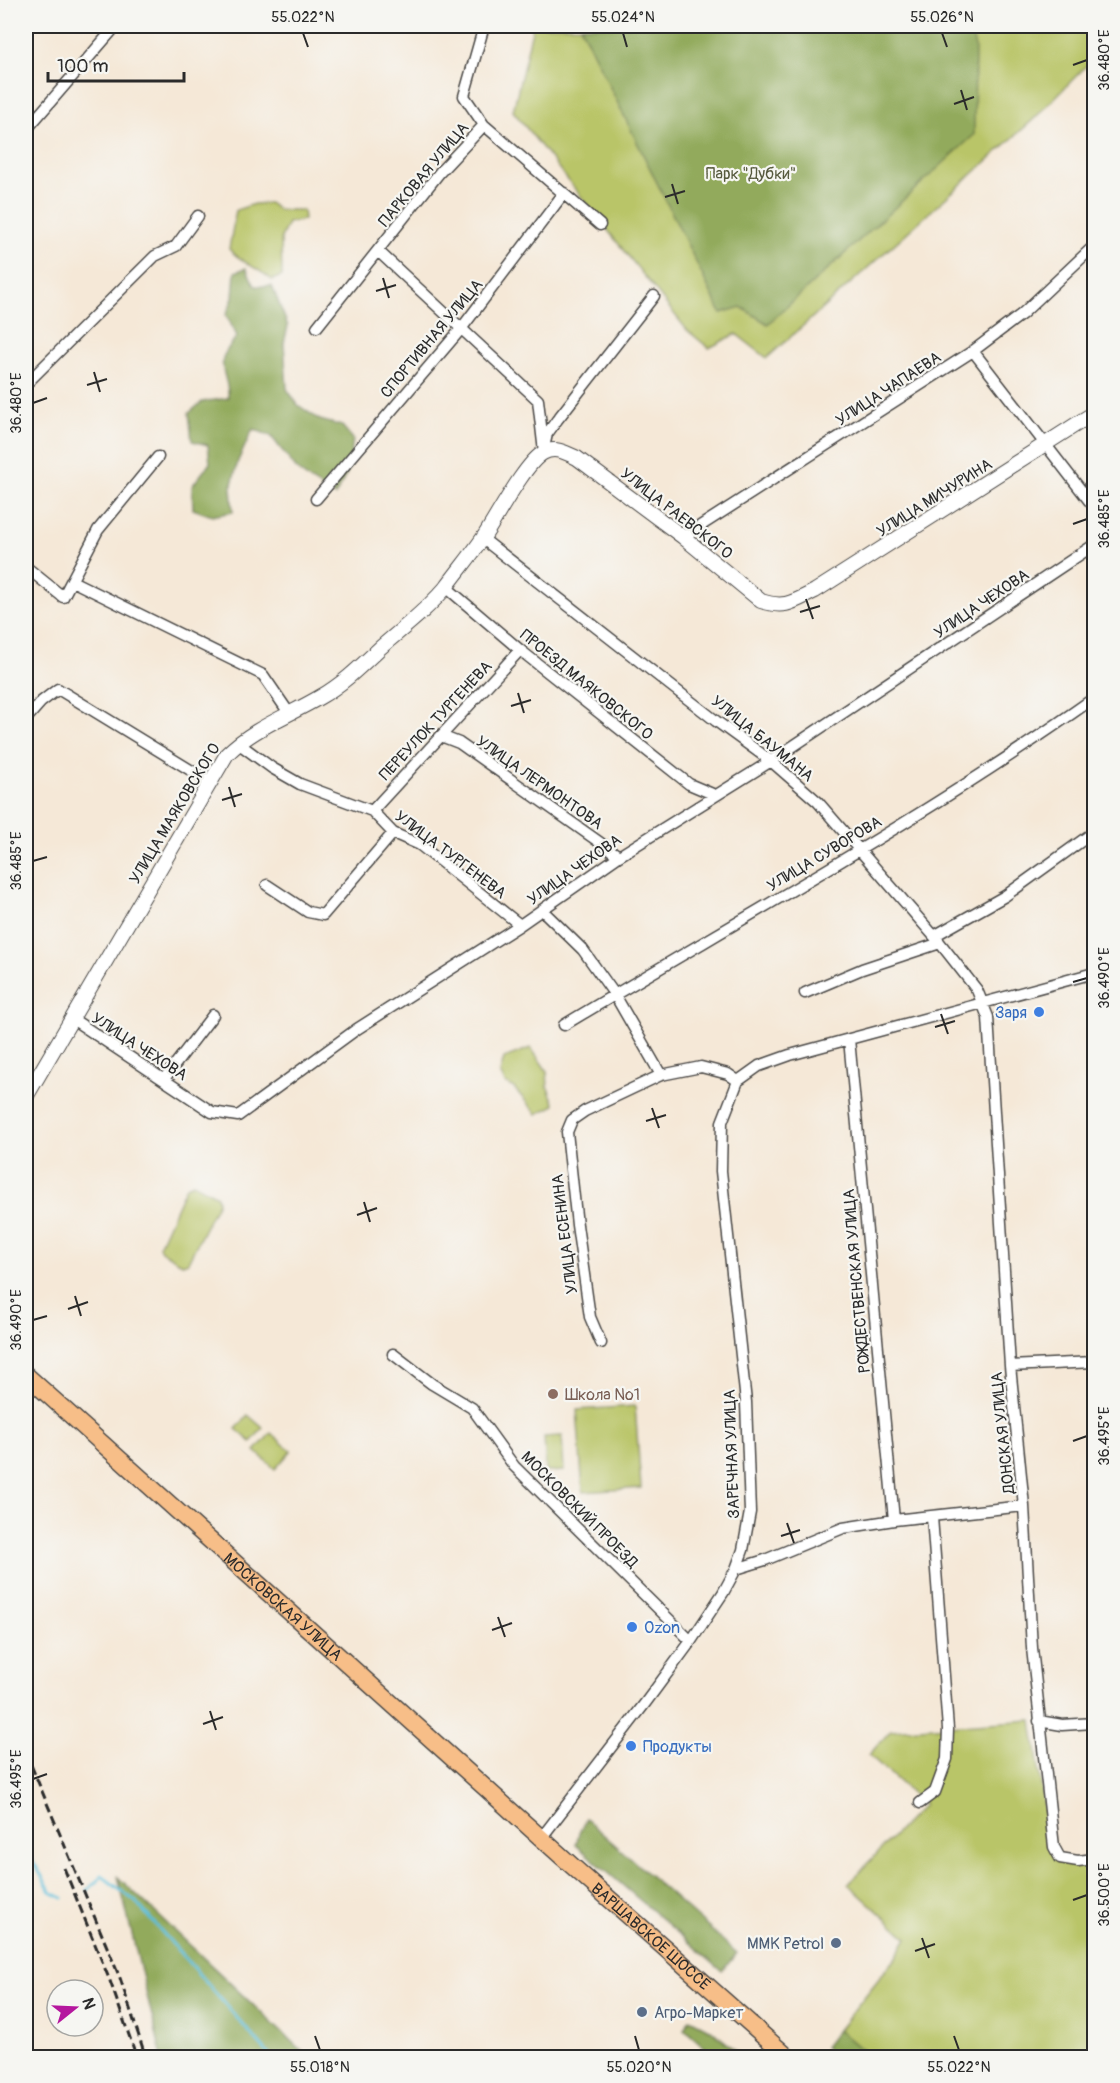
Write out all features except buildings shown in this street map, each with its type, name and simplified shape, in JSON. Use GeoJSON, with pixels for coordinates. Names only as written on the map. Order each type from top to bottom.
{"type":"FeatureCollection","features":[{"type":"Feature","properties":{"kind":"main road","name":"МОСКОВСКАЯ УЛИЦА"},"geometry":{"type":"LineString","coordinates":[[26,1375],[542,1837]]}},
{"type":"Feature","properties":{"kind":"main road","name":"ВАРШАВСКОЕ ШОССЕ"},"geometry":{"type":"LineString","coordinates":[[542,1837],[789,2058]]}},
{"type":"Feature","properties":{"kind":"street"},"geometry":{"type":"LineString","coordinates":[[26,130],[116,26]]}},
{"type":"Feature","properties":{"kind":"street","name":"ПАРКОВАЯ УЛИЦА"},"geometry":{"type":"LineString","coordinates":[[317,327],[440,172],[484,125],[464,96],[484,26]]}},
{"type":"Feature","properties":{"kind":"street"},"geometry":{"type":"LineString","coordinates":[[484,125],[600,225]]}},
{"type":"Feature","properties":{"kind":"street","name":"СПОРТИВНАЯ УЛИЦА"},"geometry":{"type":"LineString","coordinates":[[316,499],[461,329],[564,193]]}},
{"type":"Feature","properties":{"kind":"street"},"geometry":{"type":"LineString","coordinates":[[26,384],[154,256],[176,246],[198,216]]}},
{"type":"Feature","properties":{"kind":"street","name":"УЛИЦА ЧАПАЕВА"},"geometry":{"type":"LineString","coordinates":[[683,537],[973,351],[1022,314],[1095,246]]}},
{"type":"Feature","properties":{"kind":"street"},"geometry":{"type":"LineString","coordinates":[[378,251],[538,400],[543,452]]}},
{"type":"Feature","properties":{"kind":"street","name":"УЛИЦА МАЯКОВСКОГО"},"geometry":{"type":"LineString","coordinates":[[26,1096],[227,754],[238,743],[263,727],[340,685],[417,617],[446,587],[483,539],[531,463],[543,452],[547,434],[557,420],[654,296]]}},
{"type":"Feature","properties":{"kind":"street"},"geometry":{"type":"LineString","coordinates":[[973,351],[1045,446],[1095,507]]}},
{"type":"Feature","properties":{"kind":"street","name":"УЛИЦА МИЧУРИНА"},"geometry":{"type":"LineString","coordinates":[[788,604],[815,591],[1095,413]]}},
{"type":"Feature","properties":{"kind":"street","name":"УЛИЦА РАЕВСКОГО"},"geometry":{"type":"LineString","coordinates":[[543,452],[562,451],[577,458],[683,537],[760,601],[775,606],[788,604]]}},
{"type":"Feature","properties":{"kind":"street"},"geometry":{"type":"LineString","coordinates":[[26,567],[63,597],[98,530],[158,457]]}},
{"type":"Feature","properties":{"kind":"street","name":"УЛИЦА БАУМАНА"},"geometry":{"type":"LineString","coordinates":[[483,539],[716,721],[771,761],[818,802],[937,940],[977,990],[983,1003]]}},
{"type":"Feature","properties":{"kind":"street","name":"УЛИЦА ЧЕХОВА"},"geometry":{"type":"LineString","coordinates":[[71,1018],[212,1112],[238,1116],[357,1029],[520,925],[619,856],[771,761],[1095,545]]}},
{"type":"Feature","properties":{"kind":"street"},"geometry":{"type":"LineString","coordinates":[[72,582],[263,675],[289,713]]}},
{"type":"Feature","properties":{"kind":"street","name":"ПРОЕЗД МАЯКОВСКОГО"},"geometry":{"type":"LineString","coordinates":[[446,587],[520,650],[689,784],[715,795]]}},
{"type":"Feature","properties":{"kind":"street","name":"ПЕРЕУЛОК ТУРГЕНЕВА"},"geometry":{"type":"LineString","coordinates":[[372,811],[520,650]]}},
{"type":"Feature","properties":{"kind":"street"},"geometry":{"type":"LineString","coordinates":[[26,719],[41,702],[58,689],[210,782]]}},
{"type":"Feature","properties":{"kind":"street","name":"УЛИЦА СУВОРОВА"},"geometry":{"type":"LineString","coordinates":[[564,1025],[860,850],[1034,741],[1095,698]]}},
{"type":"Feature","properties":{"kind":"street","name":"УЛИЦА ЛЕРМОНТОВА"},"geometry":{"type":"LineString","coordinates":[[441,736],[459,743],[619,856]]}},
{"type":"Feature","properties":{"kind":"street","name":"УЛИЦА ТУРГЕНЕВА"},"geometry":{"type":"LineString","coordinates":[[238,743],[272,768],[300,784],[372,811],[393,833],[420,845],[520,925]]}},
{"type":"Feature","properties":{"kind":"street"},"geometry":{"type":"LineString","coordinates":[[805,993],[937,940],[1005,896],[1095,832]]}},
{"type":"Feature","properties":{"kind":"street"},"geometry":{"type":"LineString","coordinates":[[267,885],[308,912],[323,915],[393,833]]}},
{"type":"Feature","properties":{"kind":"street"},"geometry":{"type":"LineString","coordinates":[[542,910],[583,950],[615,995],[661,1075],[701,1067],[728,1074],[738,1081],[759,1066],[790,1055],[1095,973]]}},
{"type":"Feature","properties":{"kind":"street","name":"ДОНСКАЯ УЛИЦА"},"geometry":{"type":"LineString","coordinates":[[983,1003],[988,1017],[1010,1366],[1024,1506],[1032,1648],[1054,1847],[1060,1858],[1078,1861],[1095,1859]]}},
{"type":"Feature","properties":{"kind":"street"},"geometry":{"type":"LineString","coordinates":[[164,1079],[213,1015]]}},
{"type":"Feature","properties":{"kind":"street","name":"РОЖДЕСТВЕНСКАЯ УЛИЦА"},"geometry":{"type":"LineString","coordinates":[[849,1039],[894,1520]]}},
{"type":"Feature","properties":{"kind":"street","name":"УЛИЦА ЕСЕНИНА"},"geometry":{"type":"LineString","coordinates":[[601,1343],[590,1317],[567,1132],[572,1120],[585,1110],[661,1075]]}},
{"type":"Feature","properties":{"kind":"street","name":"ЗАРЕЧНАЯ УЛИЦА"},"geometry":{"type":"LineString","coordinates":[[542,1837],[691,1641],[736,1569],[743,1550],[750,1512],[746,1402],[721,1171],[723,1122],[738,1081]]}},
{"type":"Feature","properties":{"kind":"street","name":"МОСКОВСКИЙ ПРОЕЗД"},"geometry":{"type":"LineString","coordinates":[[393,1354],[432,1383],[472,1408],[514,1466],[691,1641]]}},
{"type":"Feature","properties":{"kind":"street"},"geometry":{"type":"LineString","coordinates":[[1010,1366],[1095,1362]]}},
{"type":"Feature","properties":{"kind":"street"},"geometry":{"type":"LineString","coordinates":[[736,1569],[765,1560],[843,1528],[1024,1506]]}},
{"type":"Feature","properties":{"kind":"street"},"geometry":{"type":"LineString","coordinates":[[920,1803],[935,1792],[947,1759],[948,1730],[932,1517]]}},
{"type":"Feature","properties":{"kind":"street"},"geometry":{"type":"LineString","coordinates":[[1039,1721],[1062,1725],[1095,1723]]}},
{"type":"Feature","properties":{"kind":"green space","name":"Парк \"Дубки\""},"geometry":{"type":"Polygon","coordinates":[[[533,26],[1094,26],[1094,58],[1034,119],[767,358],[736,334],[709,348],[687,330],[513,111],[533,26]]]}},
{"type":"Feature","properties":{"kind":"green space","name":"Парк \"Дубки\""},"geometry":{"type":"Polygon","coordinates":[[[580,26],[969,26],[975,47],[974,135],[768,324],[741,307],[721,313],[580,26]]]}},
{"type":"Feature","properties":{"kind":"green space"},"geometry":{"type":"Polygon","coordinates":[[[269,203],[279,210],[303,210],[304,220],[288,223],[281,238],[282,276],[272,280],[229,249],[236,210],[254,204],[269,203]]]}},
{"type":"Feature","properties":{"kind":"green space"},"geometry":{"type":"Polygon","coordinates":[[[246,268],[255,286],[272,286],[288,326],[284,343],[287,389],[298,405],[320,420],[342,426],[353,439],[349,469],[335,496],[298,471],[271,436],[253,429],[238,461],[231,488],[233,512],[212,516],[193,509],[192,486],[210,463],[208,445],[192,441],[189,413],[202,402],[228,398],[222,363],[227,350],[237,336],[226,315],[233,298],[235,272],[246,268]]]}},
{"type":"Feature","properties":{"kind":"green space"},"geometry":{"type":"Polygon","coordinates":[[[531,1048],[547,1071],[548,1088],[555,1105],[537,1114],[514,1088],[505,1083],[500,1073],[504,1058],[531,1048]]]}},
{"type":"Feature","properties":{"kind":"green space"},"geometry":{"type":"Polygon","coordinates":[[[193,1183],[217,1196],[218,1202],[188,1262],[183,1264],[161,1251],[159,1246],[186,1186],[193,1183]]]}},
{"type":"Feature","properties":{"kind":"green space"},"geometry":{"type":"Polygon","coordinates":[[[635,1406],[641,1488],[583,1492],[577,1410],[635,1406]]]}},
{"type":"Feature","properties":{"kind":"green space"},"geometry":{"type":"Polygon","coordinates":[[[248,1415],[263,1428],[251,1442],[236,1429],[248,1415]]]}},
{"type":"Feature","properties":{"kind":"green space"},"geometry":{"type":"Polygon","coordinates":[[[271,1433],[291,1451],[275,1469],[255,1451],[271,1433]]]}},
{"type":"Feature","properties":{"kind":"green space"},"geometry":{"type":"Polygon","coordinates":[[[562,1436],[564,1471],[546,1472],[544,1437],[562,1436]]]}},
{"type":"Feature","properties":{"kind":"green space"},"geometry":{"type":"Polygon","coordinates":[[[1032,1720],[1050,1847],[1057,1861],[1094,1862],[1094,2057],[870,2057],[838,2030],[896,1957],[907,1938],[848,1884],[924,1804],[869,1755],[891,1730],[1032,1720]]]}},
{"type":"Feature","properties":{"kind":"green space"},"geometry":{"type":"Polygon","coordinates":[[[586,1819],[737,1953],[722,1971],[576,1845],[586,1819]]]}},
{"type":"Feature","properties":{"kind":"green space"},"geometry":{"type":"Polygon","coordinates":[[[118,1877],[308,2057],[162,2057],[118,1877]]]}},
{"type":"Feature","properties":{"kind":"green space"},"geometry":{"type":"Polygon","coordinates":[[[690,2019],[711,2030],[744,2057],[716,2057],[684,2029],[690,2019]]]}},
{"type":"Feature","properties":{"kind":"green space"},"geometry":{"type":"Polygon","coordinates":[[[838,2030],[870,2057],[837,2057],[825,2047],[838,2030]]]}},
{"type":"Feature","properties":{"kind":"waterway"},"geometry":{"type":"LineString","coordinates":[[26,1850],[52,1893],[63,1898]]}},
{"type":"Feature","properties":{"kind":"waterway"},"geometry":{"type":"LineString","coordinates":[[88,1890],[102,1876],[135,1901],[272,2058]]}},
{"type":"Feature","properties":{"kind":"railway"},"geometry":{"type":"LineString","coordinates":[[26,1753],[120,1978],[146,2058]]}},
{"type":"Feature","properties":{"kind":"railway"},"geometry":{"type":"LineString","coordinates":[[64,1868],[110,1981],[137,2058]]}},
{"type":"Feature","properties":{"kind":"place","name":"Заря"},"geometry":{"type":"Point","coordinates":[1039,1012]}},
{"type":"Feature","properties":{"kind":"place","name":"Школа №1"},"geometry":{"type":"Point","coordinates":[553,1394]}},
{"type":"Feature","properties":{"kind":"place","name":"Ozon"},"geometry":{"type":"Point","coordinates":[632,1627]}},
{"type":"Feature","properties":{"kind":"place","name":"Продукты"},"geometry":{"type":"Point","coordinates":[631,1746]}},
{"type":"Feature","properties":{"kind":"place","name":"MMK Petrol"},"geometry":{"type":"Point","coordinates":[836,1943]}},
{"type":"Feature","properties":{"kind":"place","name":"Агро-Маркет"},"geometry":{"type":"Point","coordinates":[642,2012]}}]}
